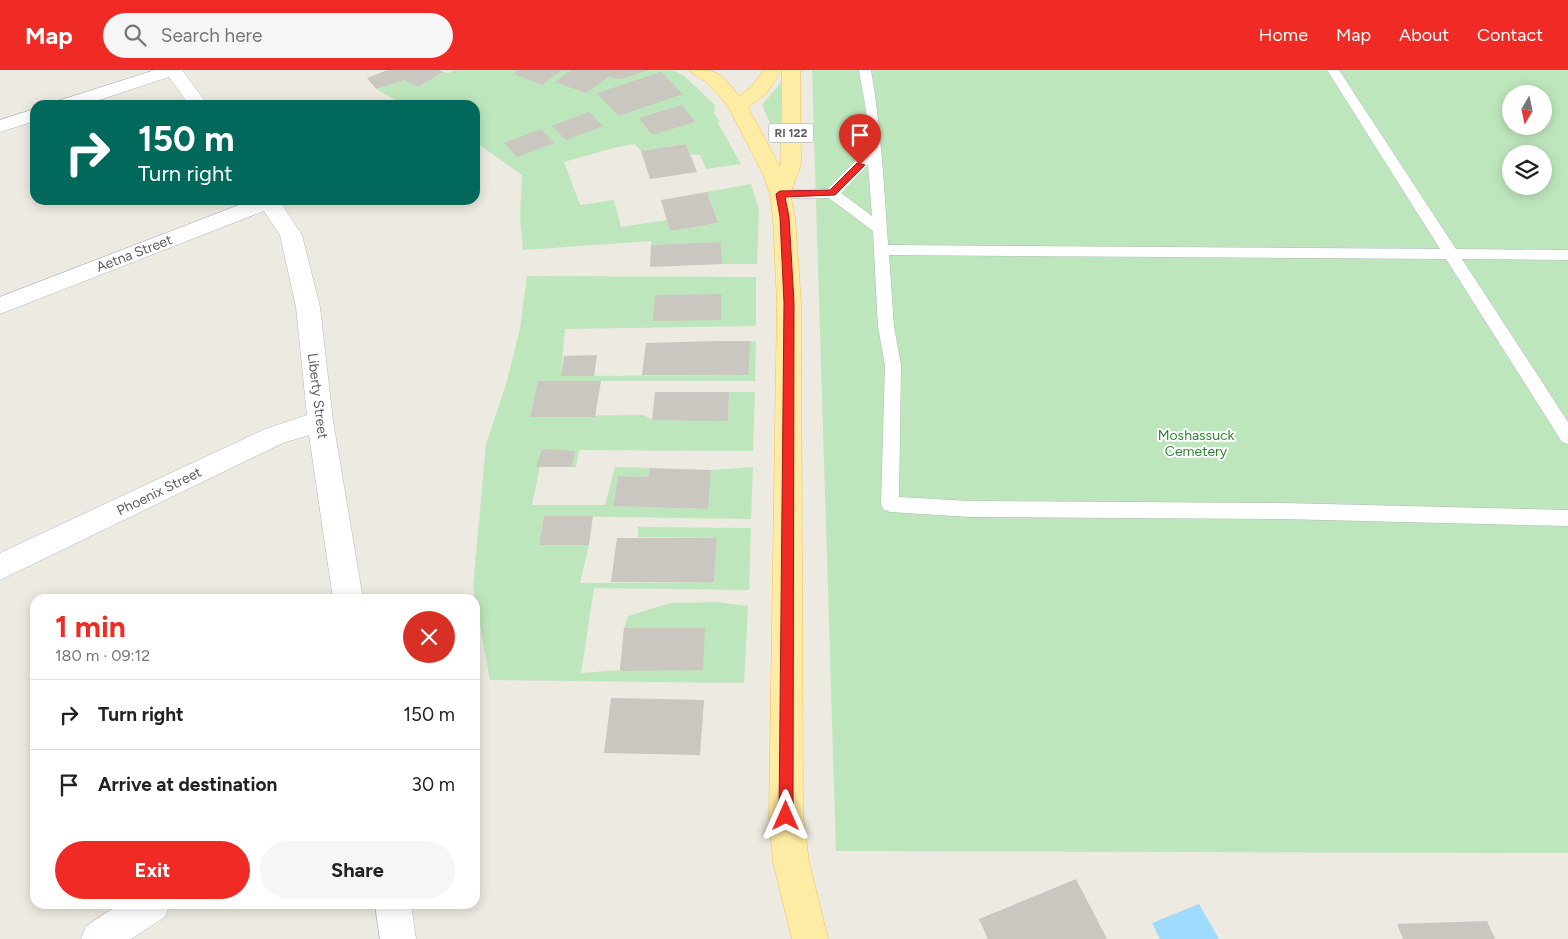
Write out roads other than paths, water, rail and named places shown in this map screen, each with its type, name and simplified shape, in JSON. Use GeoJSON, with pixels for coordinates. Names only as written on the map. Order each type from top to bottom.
{"type":"FeatureCollection","features":[{"type":"Feature","properties":{"kind":"main road"},"geometry":{"type":"LineString","coordinates":[[699,70],[715,79],[738,106],[759,90],[773,70]]}},
{"type":"Feature","properties":{"kind":"main road","name":"RI 122"},"geometry":{"type":"LineString","coordinates":[[780,194],[791,164],[791,70]]}},
{"type":"Feature","properties":{"kind":"main road","name":"RI 122"},"geometry":{"type":"LineString","coordinates":[[738,106],[772,174],[780,194],[784,217],[789,303],[786,816],[791,862],[810,939]]}},
{"type":"Feature","properties":{"kind":"street"},"geometry":{"type":"LineString","coordinates":[[80,100],[173,70],[195,100]]}},
{"type":"Feature","properties":{"kind":"street"},"geometry":{"type":"LineString","coordinates":[[0,126],[30,117]]}},
{"type":"Feature","properties":{"kind":"street","name":"Aetna Street"},"geometry":{"type":"LineString","coordinates":[[0,306],[255,205]]}},
{"type":"Feature","properties":{"kind":"street","name":"Liberty Street"},"geometry":{"type":"LineString","coordinates":[[271,205],[290,236],[308,307],[320,421],[347,594]]}},
{"type":"Feature","properties":{"kind":"street","name":"Phoenix Street"},"geometry":{"type":"LineString","coordinates":[[0,567],[274,436],[320,421]]}},
{"type":"Feature","properties":{"kind":"street"},"geometry":{"type":"LineString","coordinates":[[99,939],[144,909]]}},
{"type":"Feature","properties":{"kind":"street"},"geometry":{"type":"LineString","coordinates":[[394,909],[398,939]]}},
{"type":"Feature","properties":{"kind":"lane"},"geometry":{"type":"LineString","coordinates":[[865,70],[871,106],[886,326],[893,365],[890,504],[970,509],[1283,511],[1568,518]]}},
{"type":"Feature","properties":{"kind":"lane"},"geometry":{"type":"LineString","coordinates":[[1333,70],[1568,437]]}},
{"type":"Feature","properties":{"kind":"lane"},"geometry":{"type":"LineString","coordinates":[[832,193],[860,165],[874,144]]}},
{"type":"Feature","properties":{"kind":"lane"},"geometry":{"type":"LineString","coordinates":[[780,194],[832,193],[880,229]]}},
{"type":"Feature","properties":{"kind":"lane"},"geometry":{"type":"LineString","coordinates":[[881,250],[1568,255]]}},
{"type":"Feature","properties":{"kind":"water"},"geometry":{"type":"Polygon","coordinates":[[[1199,904],[1219,939],[1160,939],[1152,923],[1199,904]]]}},
{"type":"Feature","properties":{"kind":"park label","name":"Moshassuck Cemetery"},"geometry":{"type":"Point","coordinates":[1196,444]}}]}
